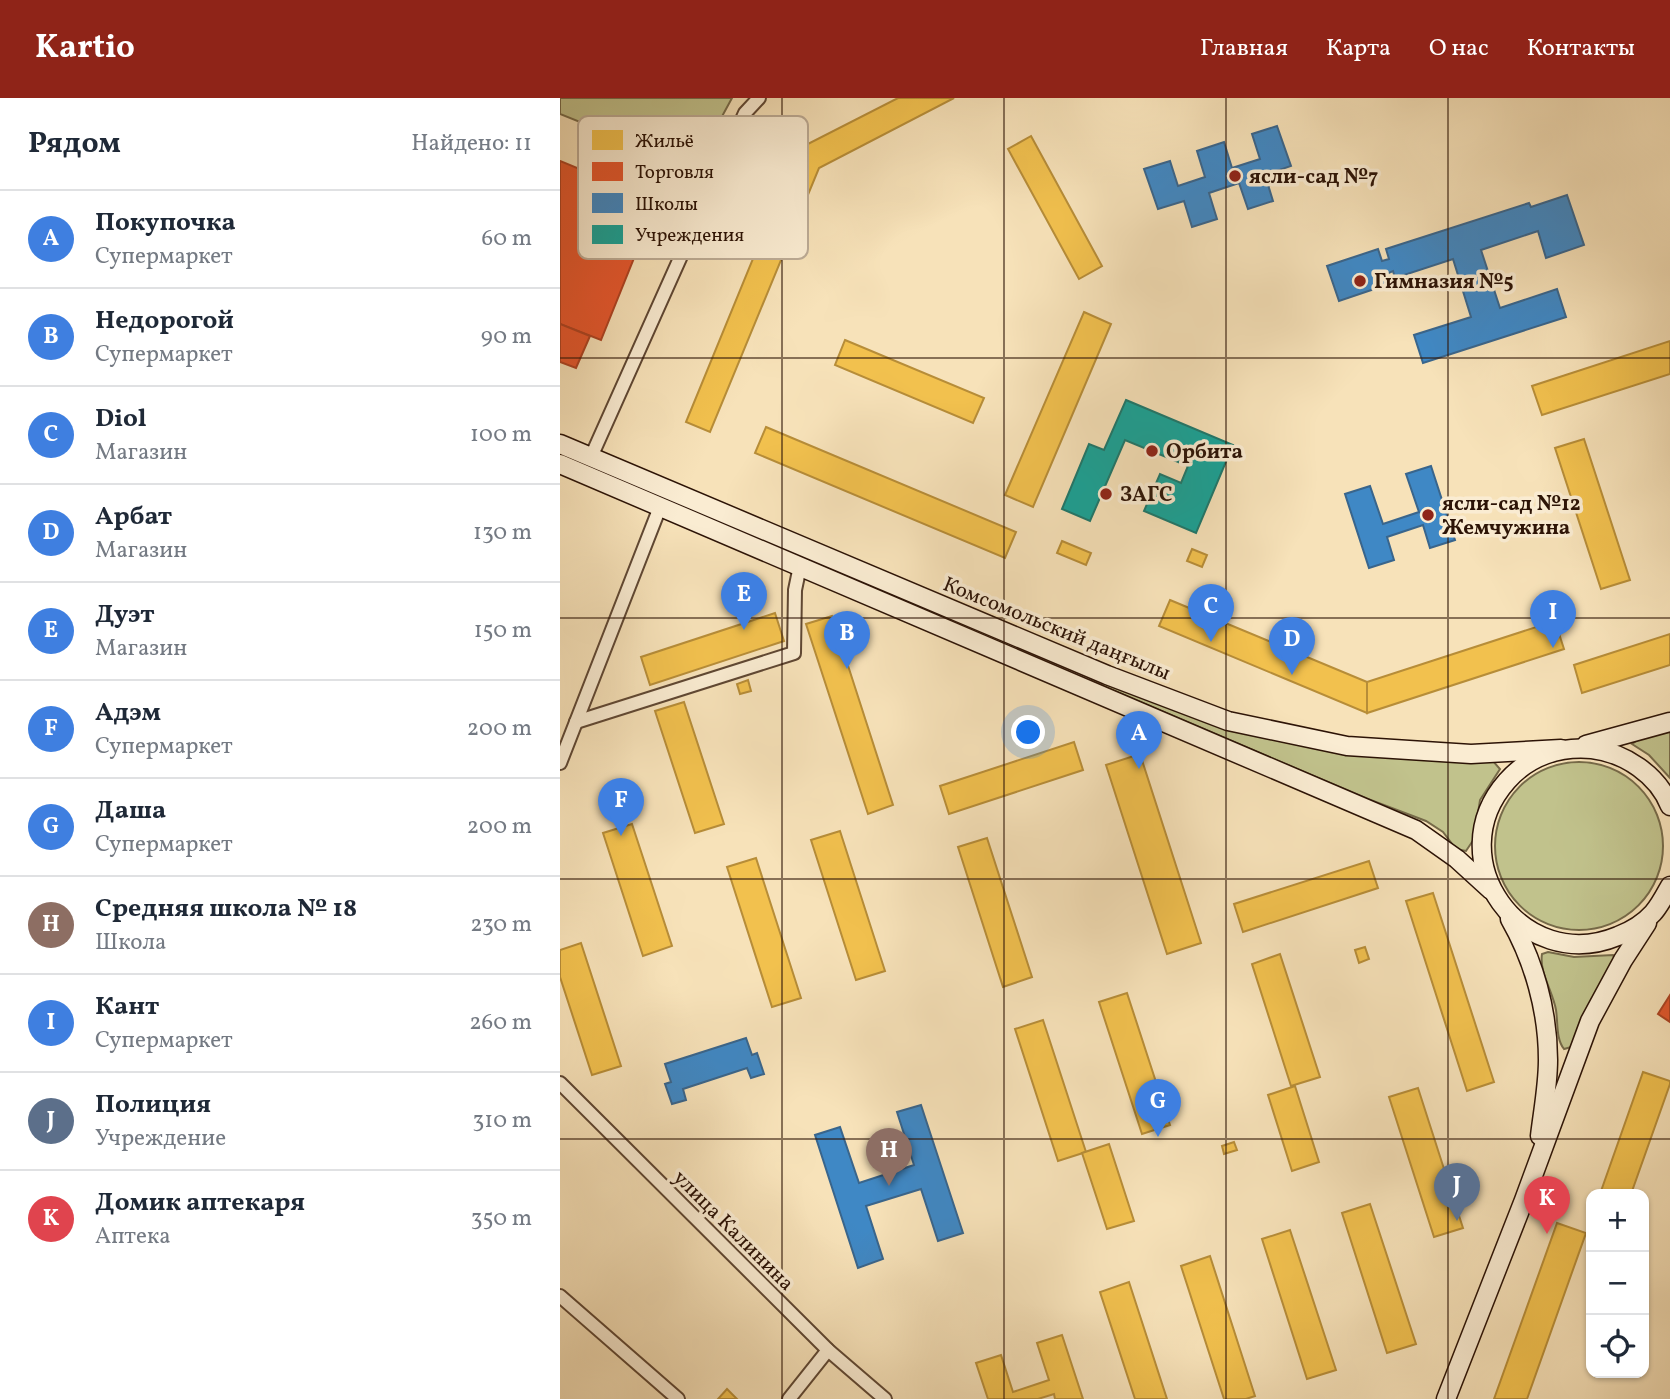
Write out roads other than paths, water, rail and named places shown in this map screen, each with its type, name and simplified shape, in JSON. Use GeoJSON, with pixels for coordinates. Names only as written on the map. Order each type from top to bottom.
{"type":"FeatureCollection","features":[{"type":"Feature","properties":{"kind":"street"},"geometry":{"type":"LineString","coordinates":[[744,116],[759,98]]}},
{"type":"Feature","properties":{"kind":"street"},"geometry":{"type":"LineString","coordinates":[[591,457],[679,259]]}},
{"type":"Feature","properties":{"kind":"street","name":"Комсомольский даңғылы"},"geometry":{"type":"LineString","coordinates":[[560,444],[1108,676],[1228,721],[1347,746],[1471,754],[1569,748]]}},
{"type":"Feature","properties":{"kind":"street","name":"Комсомольский даңғылы"},"geometry":{"type":"LineString","coordinates":[[560,464],[1416,830],[1457,859],[1491,890]]}},
{"type":"Feature","properties":{"kind":"street"},"geometry":{"type":"LineString","coordinates":[[560,763],[660,507]]}},
{"type":"Feature","properties":{"kind":"street"},"geometry":{"type":"LineString","coordinates":[[576,722],[794,653],[795,590],[807,549]]}},
{"type":"Feature","properties":{"kind":"street"},"geometry":{"type":"LineString","coordinates":[[1537,1164],[1548,1063],[1547,1024],[1537,985],[1516,930],[1491,890],[1483,865],[1482,839],[1487,814],[1498,791],[1515,772],[1536,758],[1670,722]]}},
{"type":"Feature","properties":{"kind":"street"},"geometry":{"type":"LineString","coordinates":[[1569,748],[1605,751],[1631,761],[1653,779],[1670,806]]}},
{"type":"Feature","properties":{"kind":"street"},"geometry":{"type":"LineString","coordinates":[[1446,1399],[1590,1021],[1623,960],[1670,886]]}},
{"type":"Feature","properties":{"kind":"street"},"geometry":{"type":"LineString","coordinates":[[1504,909],[1525,928],[1550,940],[1577,945],[1605,942],[1631,931],[1653,913]]}},
{"type":"Feature","properties":{"kind":"street","name":"улица Калинина"},"geometry":{"type":"LineString","coordinates":[[560,1083],[828,1350],[885,1399]]}},
{"type":"Feature","properties":{"kind":"street"},"geometry":{"type":"LineString","coordinates":[[560,1296],[678,1399]]}},
{"type":"Feature","properties":{"kind":"street"},"geometry":{"type":"LineString","coordinates":[[789,1399],[828,1350]]}},
{"type":"Feature","properties":{"kind":"place","name":"ясли-сад №7"},"geometry":{"type":"Point","coordinates":[1235,176]}},
{"type":"Feature","properties":{"kind":"place","name":"Гимназия №5"},"geometry":{"type":"Point","coordinates":[1360,281]}},
{"type":"Feature","properties":{"kind":"place","name":"Орбита"},"geometry":{"type":"Point","coordinates":[1152,451]}},
{"type":"Feature","properties":{"kind":"place","name":"ЗАГС"},"geometry":{"type":"Point","coordinates":[1106,494]}},
{"type":"Feature","properties":{"kind":"place","name":"ясли-сад №12 Жемчужина"},"geometry":{"type":"Point","coordinates":[1428,515]}},
{"type":"Feature","properties":{"kind":"place","name":"Дуэт"},"geometry":{"type":"Point","coordinates":[744,630]}},
{"type":"Feature","properties":{"kind":"place","name":"Diol"},"geometry":{"type":"Point","coordinates":[1211,642]}},
{"type":"Feature","properties":{"kind":"place","name":"Кант"},"geometry":{"type":"Point","coordinates":[1553,648]}},
{"type":"Feature","properties":{"kind":"place","name":"Недорогой"},"geometry":{"type":"Point","coordinates":[847,669]}},
{"type":"Feature","properties":{"kind":"place","name":"Арбат"},"geometry":{"type":"Point","coordinates":[1292,675]}},
{"type":"Feature","properties":{"kind":"place","name":"Покупочка"},"geometry":{"type":"Point","coordinates":[1139,769]}},
{"type":"Feature","properties":{"kind":"place","name":"Адэм"},"geometry":{"type":"Point","coordinates":[621,836]}},
{"type":"Feature","properties":{"kind":"place","name":"Даша"},"geometry":{"type":"Point","coordinates":[1158,1137]}},
{"type":"Feature","properties":{"kind":"place","name":"Средняя школа № 18"},"geometry":{"type":"Point","coordinates":[889,1186]}},
{"type":"Feature","properties":{"kind":"place","name":"Полиция"},"geometry":{"type":"Point","coordinates":[1457,1221]}},
{"type":"Feature","properties":{"kind":"place","name":"Домик аптекаря"},"geometry":{"type":"Point","coordinates":[1547,1234]}}]}
